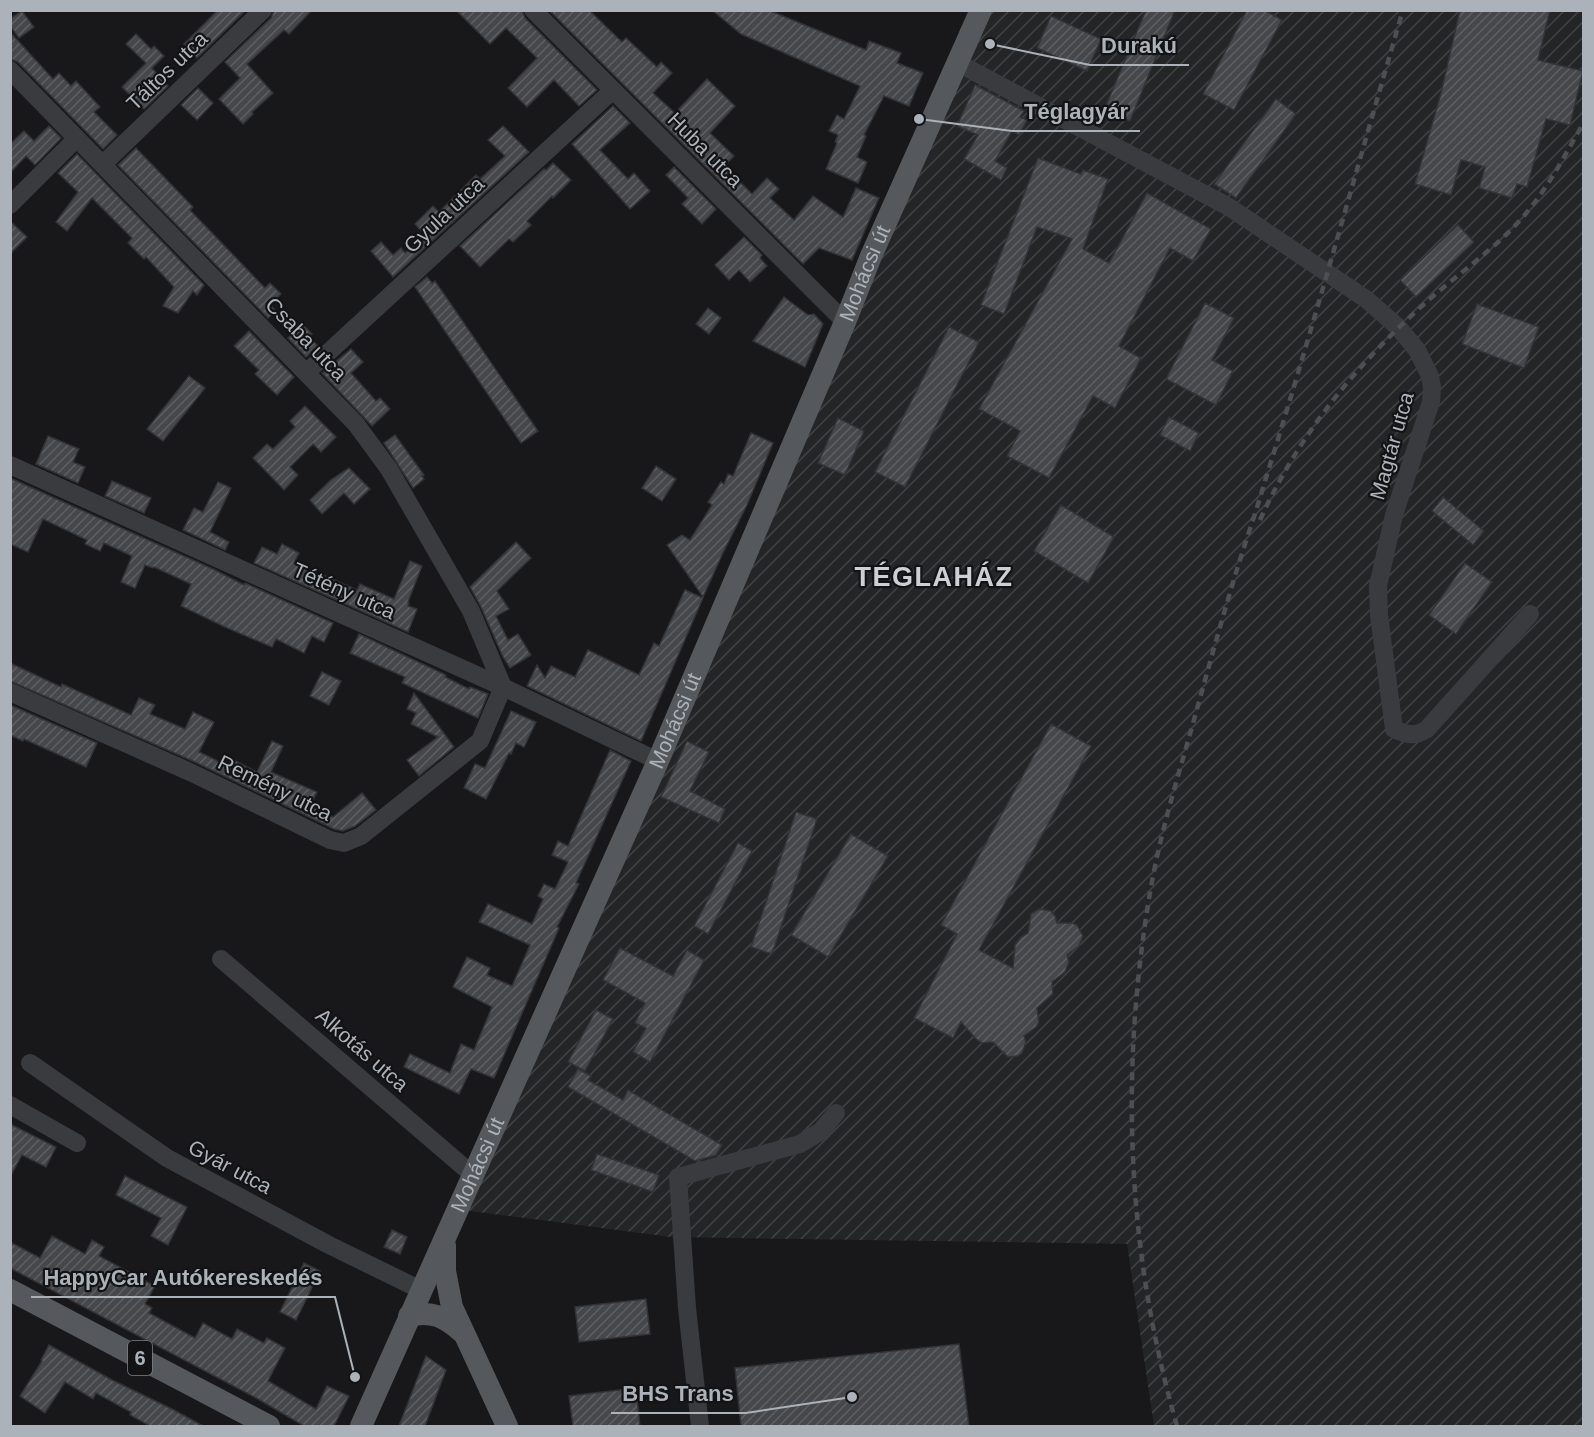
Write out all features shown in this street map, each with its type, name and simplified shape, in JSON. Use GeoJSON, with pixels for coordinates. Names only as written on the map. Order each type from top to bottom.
{"type":"FeatureCollection","features":[{"type":"Feature","properties":{"kind":"main road","name":"Mohácsi út"},"geometry":{"type":"LineString","coordinates":[[361,1426],[657,760],[845,322],[871,256],[981,10]]}},
{"type":"Feature","properties":{"kind":"main road"},"geometry":{"type":"LineString","coordinates":[[445,1239],[445,1271],[452,1307],[507,1426]]}},
{"type":"Feature","properties":{"kind":"main road","name":"6"},"geometry":{"type":"LineString","coordinates":[[10,1290],[269,1426]]}},
{"type":"Feature","properties":{"kind":"main road"},"geometry":{"type":"LineString","coordinates":[[409,1316],[422,1313],[436,1314],[447,1319],[463,1333]]}},
{"type":"Feature","properties":{"kind":"street","name":"Táltos utca"},"geometry":{"type":"LineString","coordinates":[[103,164],[263,10]]}},
{"type":"Feature","properties":{"kind":"street","name":"Huba utca"},"geometry":{"type":"LineString","coordinates":[[533,10],[845,322]]}},
{"type":"Feature","properties":{"kind":"street","name":"Magtár utca"},"geometry":{"type":"LineString","coordinates":[[958,63],[1229,207],[1366,298],[1398,327],[1417,350],[1430,376],[1431,402],[1394,515],[1378,586],[1379,615],[1394,729],[1413,735],[1420,734],[1427,729],[1530,614]]}},
{"type":"Feature","properties":{"kind":"street","name":"Csaba utca"},"geometry":{"type":"LineString","coordinates":[[10,70],[356,424],[389,469],[471,610],[503,687]]}},
{"type":"Feature","properties":{"kind":"street","name":"Gyula utca"},"geometry":{"type":"LineString","coordinates":[[307,372],[612,91]]}},
{"type":"Feature","properties":{"kind":"street"},"geometry":{"type":"LineString","coordinates":[[10,205],[76,140]]}},
{"type":"Feature","properties":{"kind":"street","name":"Tétény utca"},"geometry":{"type":"LineString","coordinates":[[10,465],[503,687],[657,760]]}},
{"type":"Feature","properties":{"kind":"street","name":"Remény utca"},"geometry":{"type":"LineString","coordinates":[[10,692],[190,772],[330,840],[344,843],[361,836],[480,741],[503,687]]}},
{"type":"Feature","properties":{"kind":"street","name":"Alkotás utca"},"geometry":{"type":"LineString","coordinates":[[221,959],[473,1175]]}},
{"type":"Feature","properties":{"kind":"street","name":"Gyár utca"},"geometry":{"type":"LineString","coordinates":[[30,1063],[167,1158],[329,1245],[421,1290]]}},
{"type":"Feature","properties":{"kind":"street"},"geometry":{"type":"LineString","coordinates":[[10,1105],[78,1143]]}},
{"type":"Feature","properties":{"kind":"street"},"geometry":{"type":"LineString","coordinates":[[700,1426],[687,1308],[678,1177],[800,1144],[821,1131],[836,1113]]}},
{"type":"Feature","properties":{"kind":"shaded area"},"geometry":{"type":"Polygon","coordinates":[[[968,11],[1583,11],[1583,1426],[1154,1426],[1127,1244],[671,1237],[455,1209],[968,11]]]}},
{"type":"Feature","properties":{"kind":"building"},"geometry":{"type":"Polygon","coordinates":[[[218,10],[246,10],[197,58],[184,44],[218,10]]]}},
{"type":"Feature","properties":{"kind":"building"},"geometry":{"type":"Polygon","coordinates":[[[274,10],[312,10],[289,34],[284,30],[247,64],[273,93],[252,112],[253,114],[243,124],[219,99],[240,78],[225,62],[271,18],[274,10]]]}},
{"type":"Feature","properties":{"kind":"building"},"geometry":{"type":"Polygon","coordinates":[[[456,10],[522,10],[525,18],[597,90],[579,106],[554,80],[527,107],[508,88],[537,58],[506,28],[490,44],[456,10]]]}},
{"type":"Feature","properties":{"kind":"building"},"geometry":{"type":"Polygon","coordinates":[[[549,10],[589,10],[622,42],[626,38],[657,67],[661,62],[672,73],[653,93],[675,113],[707,79],[735,106],[710,133],[734,156],[724,166],[752,194],[767,178],[779,189],[770,198],[794,220],[813,196],[843,217],[856,188],[879,198],[852,260],[819,248],[803,264],[549,10]]]}},
{"type":"Feature","properties":{"kind":"building"},"geometry":{"type":"Polygon","coordinates":[[[712,10],[768,10],[866,50],[869,41],[901,53],[897,63],[923,73],[909,106],[884,96],[864,135],[866,136],[857,157],[867,162],[858,183],[826,169],[838,135],[829,131],[837,115],[844,119],[860,86],[741,34],[712,10]]]}},
{"type":"Feature","properties":{"kind":"building"},"geometry":{"type":"Polygon","coordinates":[[[1146,10],[1175,10],[1130,121],[1104,110],[1146,10]]]}},
{"type":"Feature","properties":{"kind":"building"},"geometry":{"type":"Polygon","coordinates":[[[1247,10],[1264,10],[1282,20],[1234,110],[1203,94],[1247,10]]]}},
{"type":"Feature","properties":{"kind":"building"},"geometry":{"type":"Polygon","coordinates":[[[1460,10],[1550,10],[1538,60],[1583,71],[1570,125],[1546,119],[1527,187],[1517,184],[1512,198],[1479,188],[1485,167],[1461,160],[1451,195],[1415,184],[1441,93],[1460,10]]]}},
{"type":"Feature","properties":{"kind":"building"},"geometry":{"type":"Polygon","coordinates":[[[22,11],[34,27],[19,38],[10,26],[10,19],[22,11]]]}},
{"type":"Feature","properties":{"kind":"building"},"geometry":{"type":"Polygon","coordinates":[[[1051,16],[1101,39],[1087,71],[1037,48],[1051,16]]]}},
{"type":"Feature","properties":{"kind":"building"},"geometry":{"type":"Polygon","coordinates":[[[10,32],[53,79],[59,73],[71,86],[76,81],[100,107],[94,112],[117,135],[103,149],[18,62],[10,59],[10,32]]]}},
{"type":"Feature","properties":{"kind":"building"},"geometry":{"type":"Polygon","coordinates":[[[136,34],[151,49],[154,46],[164,56],[152,68],[168,86],[144,109],[122,87],[146,63],[126,44],[136,34]]]}},
{"type":"Feature","properties":{"kind":"building"},"geometry":{"type":"Polygon","coordinates":[[[975,85],[1024,111],[1020,117],[1027,120],[1019,135],[1012,131],[995,161],[1007,168],[1001,180],[964,159],[978,135],[957,126],[975,85]]]}},
{"type":"Feature","properties":{"kind":"building"},"geometry":{"type":"Polygon","coordinates":[[[198,88],[213,103],[197,120],[181,105],[198,88]]]}},
{"type":"Feature","properties":{"kind":"building"},"geometry":{"type":"Polygon","coordinates":[[[1276,99],[1296,114],[1236,198],[1214,184],[1276,99]]]}},
{"type":"Feature","properties":{"kind":"building"},"geometry":{"type":"Polygon","coordinates":[[[613,106],[630,123],[600,150],[628,179],[634,173],[650,191],[630,209],[572,144],[613,106]]]}},
{"type":"Feature","properties":{"kind":"building"},"geometry":{"type":"Polygon","coordinates":[[[49,126],[61,138],[35,165],[26,156],[10,173],[10,144],[24,131],[34,141],[49,126]]]}},
{"type":"Feature","properties":{"kind":"building"},"geometry":{"type":"Polygon","coordinates":[[[503,126],[529,152],[393,277],[371,251],[381,242],[393,255],[401,248],[405,253],[425,235],[415,224],[433,206],[439,212],[476,175],[480,179],[505,156],[488,140],[503,126]]]}},
{"type":"Feature","properties":{"kind":"building"},"geometry":{"type":"Polygon","coordinates":[[[136,148],[193,207],[190,210],[265,288],[270,283],[281,294],[270,305],[276,311],[268,318],[118,165],[136,148]]]}},
{"type":"Feature","properties":{"kind":"building"},"geometry":{"type":"Polygon","coordinates":[[[77,154],[204,285],[197,295],[193,291],[178,313],[163,306],[174,287],[146,257],[144,259],[128,243],[132,238],[92,198],[67,231],[56,222],[78,192],[58,173],[77,154]]]}},
{"type":"Feature","properties":{"kind":"building"},"geometry":{"type":"Polygon","coordinates":[[[1038,158],[1081,174],[1083,170],[1108,179],[1083,249],[1109,263],[1147,193],[1211,229],[1193,261],[1170,248],[1119,346],[1141,358],[1115,408],[1093,396],[1049,478],[1007,456],[1020,431],[979,409],[1072,239],[1037,227],[1004,314],[981,305],[1038,158]]]}},
{"type":"Feature","properties":{"kind":"building"},"geometry":{"type":"Polygon","coordinates":[[[553,163],[571,180],[527,221],[531,225],[513,242],[509,239],[480,267],[460,246],[553,163]]]}},
{"type":"Feature","properties":{"kind":"building"},"geometry":{"type":"Polygon","coordinates":[[[674,167],[716,209],[702,224],[682,204],[688,198],[666,175],[674,167]]]}},
{"type":"Feature","properties":{"kind":"building"},"geometry":{"type":"Polygon","coordinates":[[[10,221],[27,237],[10,254],[10,221]]]}},
{"type":"Feature","properties":{"kind":"building"},"geometry":{"type":"Polygon","coordinates":[[[1458,225],[1474,242],[1416,297],[1400,280],[1458,225]]]}},
{"type":"Feature","properties":{"kind":"building"},"geometry":{"type":"Polygon","coordinates":[[[744,237],[762,255],[760,258],[767,266],[750,282],[739,270],[729,280],[715,265],[744,237]]]}},
{"type":"Feature","properties":{"kind":"building"},"geometry":{"type":"Polygon","coordinates":[[[427,277],[432,283],[435,281],[538,431],[521,443],[415,287],[427,277]]]}},
{"type":"Feature","properties":{"kind":"building"},"geometry":{"type":"Polygon","coordinates":[[[784,297],[808,315],[814,314],[823,324],[805,367],[753,341],[784,297]]]}},
{"type":"Feature","properties":{"kind":"building"},"geometry":{"type":"Polygon","coordinates":[[[1205,303],[1234,318],[1212,360],[1233,371],[1216,405],[1166,379],[1205,303]]]}},
{"type":"Feature","properties":{"kind":"building"},"geometry":{"type":"Polygon","coordinates":[[[1477,304],[1539,327],[1524,368],[1462,344],[1477,304]]]}},
{"type":"Feature","properties":{"kind":"building"},"geometry":{"type":"Polygon","coordinates":[[[708,308],[721,318],[709,334],[696,324],[708,308]]]}},
{"type":"Feature","properties":{"kind":"building"},"geometry":{"type":"Polygon","coordinates":[[[302,324],[312,334],[309,337],[318,346],[306,357],[288,338],[302,324]]]}},
{"type":"Feature","properties":{"kind":"building"},"geometry":{"type":"Polygon","coordinates":[[[949,327],[979,342],[905,487],[875,472],[949,327]]]}},
{"type":"Feature","properties":{"kind":"building"},"geometry":{"type":"Polygon","coordinates":[[[249,331],[294,377],[277,395],[255,374],[259,370],[234,346],[249,331]]]}},
{"type":"Feature","properties":{"kind":"building"},"geometry":{"type":"Polygon","coordinates":[[[351,349],[363,362],[351,373],[376,401],[380,398],[390,409],[372,426],[322,373],[351,349]]]}},
{"type":"Feature","properties":{"kind":"building"},"geometry":{"type":"Polygon","coordinates":[[[189,376],[205,388],[163,441],[147,429],[189,376]]]}},
{"type":"Feature","properties":{"kind":"building"},"geometry":{"type":"Polygon","coordinates":[[[305,406],[336,437],[321,452],[313,444],[290,467],[298,475],[284,490],[253,458],[267,444],[273,449],[295,427],[290,421],[305,406]]]}},
{"type":"Feature","properties":{"kind":"building"},"geometry":{"type":"Polygon","coordinates":[[[1169,417],[1199,433],[1190,451],[1160,435],[1169,417]]]}},
{"type":"Feature","properties":{"kind":"building"},"geometry":{"type":"Polygon","coordinates":[[[838,418],[864,431],[845,475],[818,463],[838,418]]]}},
{"type":"Feature","properties":{"kind":"building"},"geometry":{"type":"Polygon","coordinates":[[[751,433],[773,443],[747,505],[703,597],[667,545],[682,535],[690,540],[712,505],[708,502],[721,482],[724,484],[728,474],[733,476],[751,433]]]}},
{"type":"Feature","properties":{"kind":"building"},"geometry":{"type":"Polygon","coordinates":[[[395,435],[424,475],[422,476],[424,479],[413,488],[384,443],[395,435]]]}},
{"type":"Feature","properties":{"kind":"building"},"geometry":{"type":"Polygon","coordinates":[[[48,436],[79,449],[73,462],[85,467],[78,483],[36,464],[48,436]]]}},
{"type":"Feature","properties":{"kind":"building"},"geometry":{"type":"Polygon","coordinates":[[[656,466],[676,479],[662,501],[642,488],[656,466]]]}},
{"type":"Feature","properties":{"kind":"building"},"geometry":{"type":"Polygon","coordinates":[[[349,468],[370,489],[354,504],[344,493],[322,514],[310,500],[332,479],[349,468]]]}},
{"type":"Feature","properties":{"kind":"building"},"geometry":{"type":"Polygon","coordinates":[[[10,478],[333,623],[324,642],[312,636],[304,653],[276,639],[272,647],[225,627],[181,606],[191,584],[154,567],[145,565],[135,588],[121,582],[132,556],[104,543],[100,551],[85,544],[87,540],[43,519],[28,552],[10,544],[10,478]]]}},
{"type":"Feature","properties":{"kind":"building"},"geometry":{"type":"Polygon","coordinates":[[[112,481],[151,498],[144,513],[105,496],[112,481]]]}},
{"type":"Feature","properties":{"kind":"building"},"geometry":{"type":"Polygon","coordinates":[[[218,482],[231,488],[210,532],[229,542],[225,550],[183,530],[194,508],[203,512],[218,482]]]}},
{"type":"Feature","properties":{"kind":"building"},"geometry":{"type":"Polygon","coordinates":[[[1443,497],[1484,531],[1473,545],[1432,511],[1443,497]]]}},
{"type":"Feature","properties":{"kind":"building"},"geometry":{"type":"Polygon","coordinates":[[[1061,505],[1114,537],[1088,583],[1034,551],[1061,505]]]}},
{"type":"Feature","properties":{"kind":"building"},"geometry":{"type":"Polygon","coordinates":[[[516,542],[531,558],[497,591],[509,609],[496,616],[508,640],[518,634],[531,655],[510,668],[470,587],[516,542]]]}},
{"type":"Feature","properties":{"kind":"building"},"geometry":{"type":"Polygon","coordinates":[[[282,544],[299,553],[294,563],[357,590],[360,584],[394,599],[410,561],[422,566],[408,602],[408,606],[417,609],[408,632],[254,563],[262,547],[277,554],[282,544]]]}},
{"type":"Feature","properties":{"kind":"building"},"geometry":{"type":"Polygon","coordinates":[[[1465,563],[1492,582],[1456,634],[1429,615],[1465,563]]]}},
{"type":"Feature","properties":{"kind":"building"},"geometry":{"type":"Polygon","coordinates":[[[685,590],[703,598],[641,741],[527,686],[537,665],[545,678],[551,666],[575,677],[588,650],[639,675],[654,643],[659,646],[685,590]]]}},
{"type":"Feature","properties":{"kind":"building"},"geometry":{"type":"Polygon","coordinates":[[[359,634],[446,675],[445,677],[469,689],[470,687],[488,694],[478,718],[402,683],[405,677],[350,653],[359,634]]]}},
{"type":"Feature","properties":{"kind":"building"},"geometry":{"type":"Polygon","coordinates":[[[10,663],[61,687],[62,684],[131,715],[139,698],[155,705],[150,714],[185,729],[193,712],[214,722],[199,752],[228,766],[232,759],[257,772],[272,741],[283,746],[271,772],[317,792],[310,806],[333,817],[362,793],[376,810],[355,826],[343,831],[334,829],[195,762],[10,681],[10,663]]]}},
{"type":"Feature","properties":{"kind":"building"},"geometry":{"type":"Polygon","coordinates":[[[322,672],[341,681],[329,705],[310,696],[322,672]]]}},
{"type":"Feature","properties":{"kind":"building"},"geometry":{"type":"Polygon","coordinates":[[[414,693],[454,747],[419,776],[407,760],[438,737],[411,724],[416,713],[407,709],[414,693]]]}},
{"type":"Feature","properties":{"kind":"building"},"geometry":{"type":"Polygon","coordinates":[[[10,705],[97,743],[86,767],[10,735],[10,705]]]}},
{"type":"Feature","properties":{"kind":"building"},"geometry":{"type":"Polygon","coordinates":[[[511,711],[536,722],[524,747],[516,743],[511,754],[509,753],[486,799],[464,788],[475,764],[485,768],[511,711]]]}},
{"type":"Feature","properties":{"kind":"building"},"geometry":{"type":"Polygon","coordinates":[[[1051,724],[1091,746],[979,950],[1013,968],[1015,945],[1021,937],[1028,933],[1031,914],[1039,909],[1051,911],[1057,923],[1077,925],[1083,936],[1079,946],[1067,955],[1069,962],[1065,972],[1052,982],[1053,994],[1037,1008],[1039,1022],[1024,1036],[1026,1042],[1022,1053],[1008,1057],[993,1042],[982,1043],[977,1040],[961,1022],[953,1038],[914,1018],[957,934],[941,925],[1051,724]]]}},
{"type":"Feature","properties":{"kind":"building"},"geometry":{"type":"Polygon","coordinates":[[[687,741],[709,752],[690,791],[725,809],[719,823],[661,797],[687,741]]]}},
{"type":"Feature","properties":{"kind":"building"},"geometry":{"type":"Polygon","coordinates":[[[610,750],[631,761],[576,883],[579,884],[557,927],[559,928],[494,1078],[471,1069],[459,1094],[404,1067],[410,1054],[450,1073],[461,1044],[474,1050],[492,1007],[453,987],[467,957],[490,968],[487,975],[512,986],[530,945],[479,922],[488,904],[532,924],[543,899],[538,896],[544,884],[555,889],[568,862],[552,855],[558,841],[568,846],[610,750]]]}},
{"type":"Feature","properties":{"kind":"building"},"geometry":{"type":"Polygon","coordinates":[[[796,812],[817,819],[772,954],[751,947],[796,812]]]}},
{"type":"Feature","properties":{"kind":"building"},"geometry":{"type":"Polygon","coordinates":[[[851,834],[888,856],[828,957],[791,935],[851,834]]]}},
{"type":"Feature","properties":{"kind":"building"},"geometry":{"type":"Polygon","coordinates":[[[738,843],[752,851],[708,934],[694,926],[738,843]]]}},
{"type":"Feature","properties":{"kind":"building"},"geometry":{"type":"Polygon","coordinates":[[[620,948],[673,976],[687,950],[704,960],[650,1062],[633,1052],[646,1028],[635,1023],[645,1003],[603,980],[620,948]]]}},
{"type":"Feature","properties":{"kind":"building"},"geometry":{"type":"Polygon","coordinates":[[[596,1010],[613,1019],[585,1071],[568,1062],[596,1010]]]}},
{"type":"Feature","properties":{"kind":"building"},"geometry":{"type":"Polygon","coordinates":[[[578,1069],[591,1076],[588,1080],[623,1100],[628,1090],[722,1145],[716,1155],[695,1161],[568,1087],[578,1069]]]}},
{"type":"Feature","properties":{"kind":"building"},"geometry":{"type":"Polygon","coordinates":[[[10,1124],[56,1147],[46,1167],[22,1155],[10,1177],[10,1124]]]}},
{"type":"Feature","properties":{"kind":"building"},"geometry":{"type":"Polygon","coordinates":[[[597,1154],[659,1175],[653,1192],[591,1170],[597,1154]]]}},
{"type":"Feature","properties":{"kind":"building"},"geometry":{"type":"Polygon","coordinates":[[[125,1176],[187,1207],[168,1245],[151,1236],[161,1218],[116,1195],[125,1176]]]}},
{"type":"Feature","properties":{"kind":"building"},"geometry":{"type":"Polygon","coordinates":[[[392,1230],[407,1237],[400,1254],[384,1247],[392,1230]]]}},
{"type":"Feature","properties":{"kind":"building"},"geometry":{"type":"Polygon","coordinates":[[[52,1236],[85,1254],[92,1240],[104,1247],[99,1256],[155,1286],[145,1304],[152,1308],[149,1313],[195,1338],[203,1323],[232,1339],[237,1329],[264,1343],[267,1338],[285,1348],[268,1381],[316,1409],[327,1386],[349,1396],[334,1426],[304,1426],[258,1399],[10,1268],[10,1242],[40,1258],[52,1236]]]}},
{"type":"Feature","properties":{"kind":"building"},"geometry":{"type":"Polygon","coordinates":[[[304,1263],[320,1271],[296,1320],[280,1312],[304,1263]]]}},
{"type":"Feature","properties":{"kind":"building"},"geometry":{"type":"Polygon","coordinates":[[[646,1299],[650,1334],[579,1342],[575,1307],[646,1299]]]}},
{"type":"Feature","properties":{"kind":"building"},"geometry":{"type":"Polygon","coordinates":[[[959,1344],[969,1426],[741,1426],[735,1368],[959,1344]]]}},
{"type":"Feature","properties":{"kind":"building"},"geometry":{"type":"Polygon","coordinates":[[[49,1345],[203,1426],[150,1426],[130,1415],[131,1412],[96,1393],[93,1399],[65,1382],[45,1413],[20,1396],[42,1361],[49,1345]]]}},
{"type":"Feature","properties":{"kind":"building"},"geometry":{"type":"Polygon","coordinates":[[[426,1356],[446,1370],[425,1426],[399,1426],[426,1356]]]}},
{"type":"Feature","properties":{"kind":"building"},"geometry":{"type":"Polygon","coordinates":[[[636,1388],[640,1426],[573,1426],[569,1396],[636,1388]]]}},
{"type":"Feature","properties":{"kind":"railway"},"geometry":{"type":"LineString","coordinates":[[1177,1426],[1160,1358],[1147,1290],[1138,1221],[1133,1152],[1132,1084],[1135,1015],[1142,945],[1153,876],[1171,801],[1222,621],[1301,364],[1403,10]]}},
{"type":"Feature","properties":{"kind":"railway"},"geometry":{"type":"LineString","coordinates":[[1260,520],[1292,460],[1330,404],[1398,328],[1499,241],[1522,218],[1548,184],[1584,122]]}},
{"type":"Feature","properties":{"kind":"place","name":"Durakú"},"geometry":{"type":"Point","coordinates":[990,44]}},
{"type":"Feature","properties":{"kind":"place","name":"Téglagyár"},"geometry":{"type":"Point","coordinates":[919,119]}},
{"type":"Feature","properties":{"kind":"place","name":"HappyCar Autókereskedés"},"geometry":{"type":"Point","coordinates":[355,1377]}},
{"type":"Feature","properties":{"kind":"place","name":"BHS Trans"},"geometry":{"type":"Point","coordinates":[852,1397]}},
{"type":"Feature","properties":{"kind":"district","name":"TÉGLAHÁZ"},"geometry":{"type":"Point","coordinates":[934,577]}}]}
